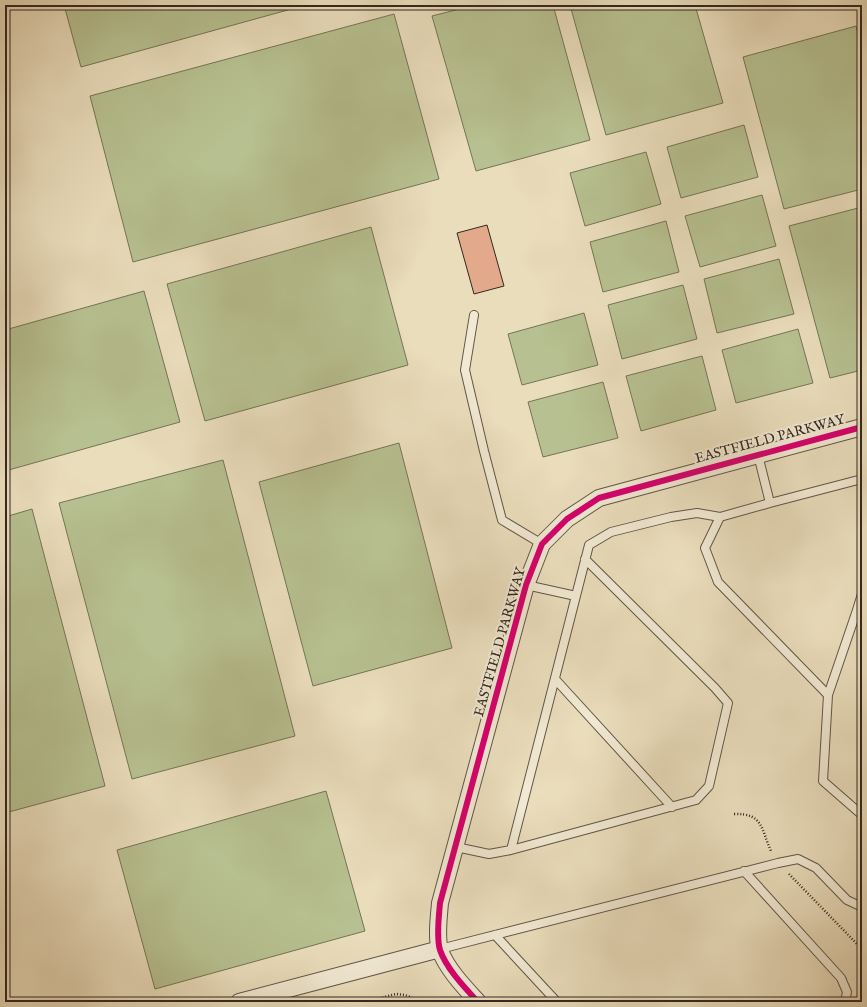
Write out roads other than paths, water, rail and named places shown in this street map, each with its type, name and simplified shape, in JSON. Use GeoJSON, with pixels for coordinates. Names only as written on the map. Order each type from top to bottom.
{"type":"FeatureCollection","features":[{"type":"Feature","properties":{"kind":"street","name":"EASTFIELD PARKWAY"},"geometry":{"type":"LineString","coordinates":[[478,1002],[452,972],[440,949],[438,924],[440,903],[526,585],[542,544],[567,519],[599,498],[862,427]]}},
{"type":"Feature","properties":{"kind":"street"},"geometry":{"type":"LineString","coordinates":[[239,1002],[440,949]]}},
{"type":"Feature","properties":{"kind":"lane"},"geometry":{"type":"LineString","coordinates":[[474,315],[464,370],[502,520],[542,544]]}},
{"type":"Feature","properties":{"kind":"lane"},"geometry":{"type":"LineString","coordinates":[[758,455],[770,502]]}},
{"type":"Feature","properties":{"kind":"lane"},"geometry":{"type":"LineString","coordinates":[[511,850],[589,545],[611,532],[671,517],[698,514],[720,517],[770,502],[862,478]]}},
{"type":"Feature","properties":{"kind":"lane"},"geometry":{"type":"LineString","coordinates":[[720,517],[705,548],[718,582],[828,695]]}},
{"type":"Feature","properties":{"kind":"lane"},"geometry":{"type":"LineString","coordinates":[[456,847],[489,854],[511,850],[696,800],[709,786],[728,703],[715,688],[585,559]]}},
{"type":"Feature","properties":{"kind":"lane"},"geometry":{"type":"LineString","coordinates":[[526,585],[576,596]]}},
{"type":"Feature","properties":{"kind":"lane"},"geometry":{"type":"LineString","coordinates":[[862,594],[860,611],[828,695],[823,781],[862,815]]}},
{"type":"Feature","properties":{"kind":"lane"},"geometry":{"type":"LineString","coordinates":[[555,679],[672,806]]}},
{"type":"Feature","properties":{"kind":"lane"},"geometry":{"type":"LineString","coordinates":[[440,949],[778,862],[798,859],[816,868],[847,900],[862,907]]}},
{"type":"Feature","properties":{"kind":"lane"},"geometry":{"type":"LineString","coordinates":[[744,871],[842,978],[848,992],[845,1002]]}},
{"type":"Feature","properties":{"kind":"lane"},"geometry":{"type":"LineString","coordinates":[[495,935],[558,1002]]}}]}
